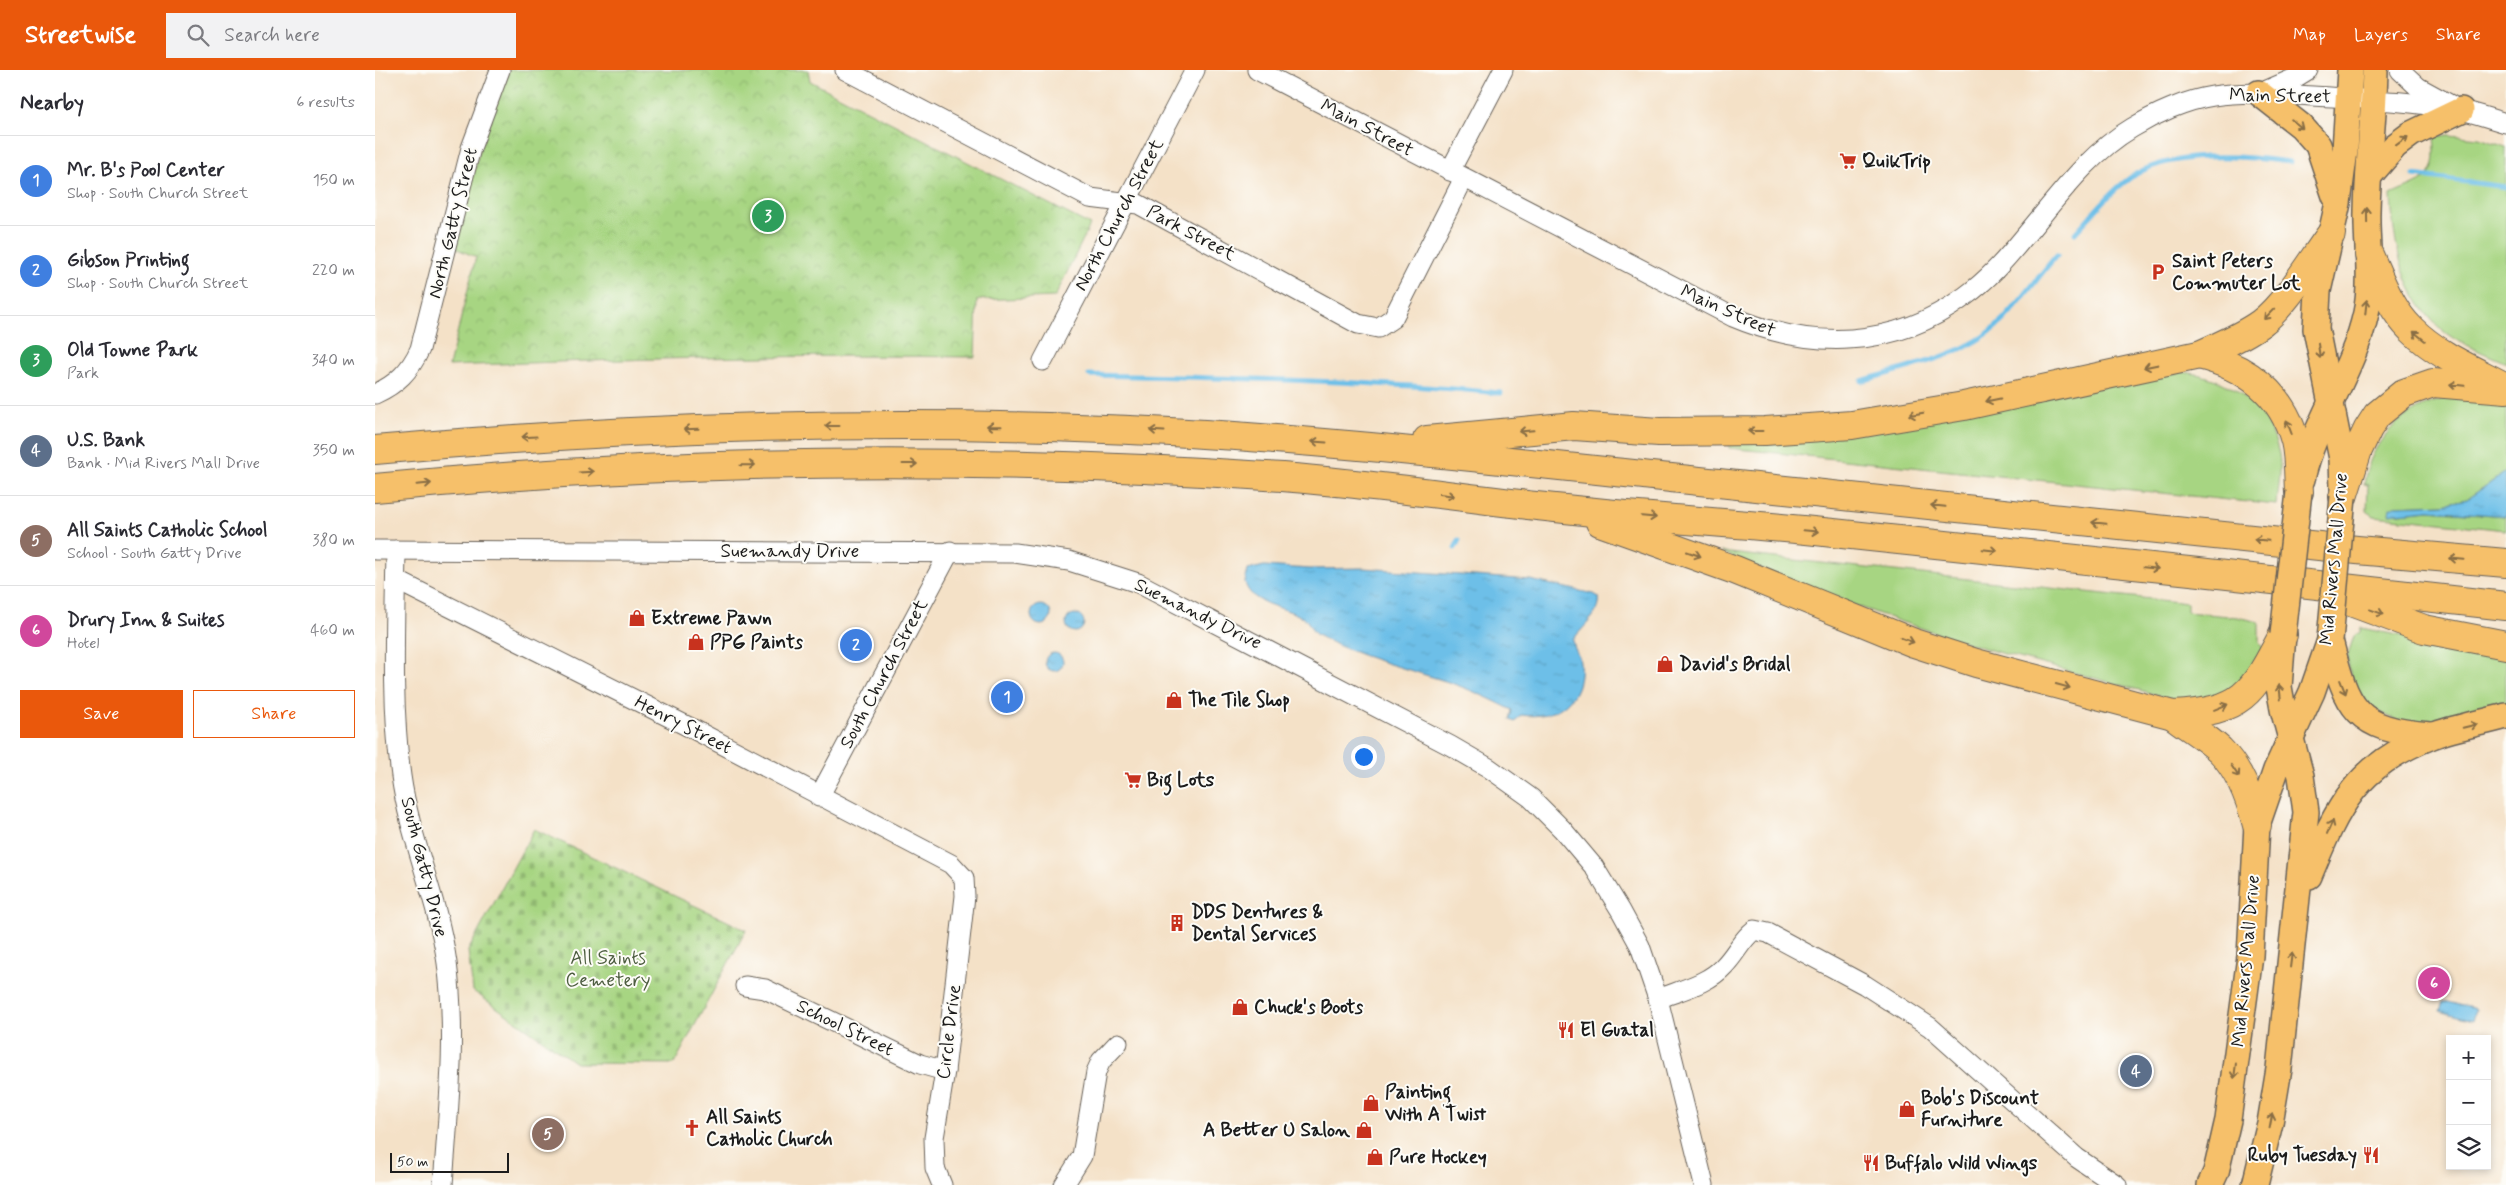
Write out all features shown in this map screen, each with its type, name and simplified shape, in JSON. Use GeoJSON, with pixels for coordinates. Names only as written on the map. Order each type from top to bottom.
{"type":"FeatureCollection","features":[{"type":"Feature","properties":{"kind":"highway"},"geometry":{"type":"LineString","coordinates":[[1367,446],[1574,426],[1668,432],[1765,431],[1852,425],[1964,406],[2199,355],[2225,344],[2262,322],[2287,297],[2331,234]]}},
{"type":"Feature","properties":{"kind":"highway"},"geometry":{"type":"LineString","coordinates":[[2369,255],[2390,298],[2410,328],[2439,352],[2506,388]]}},
{"type":"Feature","properties":{"kind":"highway"},"geometry":{"type":"LineString","coordinates":[[2199,355],[2240,370],[2274,398],[2284,412],[2295,442],[2299,492]]}},
{"type":"Feature","properties":{"kind":"highway"},"geometry":{"type":"LineString","coordinates":[[2343,497],[2367,429],[2377,415],[2404,393],[2433,382],[2506,388]]}},
{"type":"Feature","properties":{"kind":"highway"},"geometry":{"type":"LineString","coordinates":[[375,450],[622,432],[793,426],[909,425],[1102,429],[1367,446],[2357,550],[2506,563]]}},
{"type":"Feature","properties":{"kind":"highway"},"geometry":{"type":"LineString","coordinates":[[375,488],[487,478],[660,468],[833,464],[1103,467],[1277,476],[1353,483],[1565,510],[1827,532],[2506,606]]}},
{"type":"Feature","properties":{"kind":"highway"},"geometry":{"type":"LineString","coordinates":[[1565,510],[1735,570],[1914,643],[1976,663],[2173,715],[2206,713],[2242,699],[2261,678],[2283,635]]}},
{"type":"Feature","properties":{"kind":"highway"},"geometry":{"type":"LineString","coordinates":[[2298,583],[2424,629],[2506,645]]}},
{"type":"Feature","properties":{"kind":"highway"},"geometry":{"type":"LineString","coordinates":[[2173,715],[2220,750],[2238,775],[2249,797],[2257,825]]}},
{"type":"Feature","properties":{"kind":"main road","name":"Mid Rivers Mall Drive"},"geometry":{"type":"LineString","coordinates":[[2210,1185],[2216,1172],[2227,1120],[2250,956],[2257,825],[2267,792],[2312,692],[2330,640],[2343,497],[2342,460],[2316,329],[2318,291],[2338,203],[2349,98],[2350,70]]}},
{"type":"Feature","properties":{"kind":"main road","name":"Mid Rivers Mall Drive"},"geometry":{"type":"LineString","coordinates":[[2255,1185],[2270,1124],[2279,1069],[2298,904],[2306,812],[2301,776],[2279,687],[2283,635],[2299,492],[2313,440],[2357,349],[2367,311],[2369,255],[2367,212],[2375,100],[2375,70]]}},
{"type":"Feature","properties":{"kind":"main road"},"geometry":{"type":"LineString","coordinates":[[2259,93],[2301,126],[2318,145],[2338,203]]}},
{"type":"Feature","properties":{"kind":"main road"},"geometry":{"type":"LineString","coordinates":[[2369,176],[2395,146],[2411,134],[2461,110]]}},
{"type":"Feature","properties":{"kind":"main road"},"geometry":{"type":"LineString","coordinates":[[2330,640],[2345,694],[2355,709],[2373,723],[2397,733],[2433,735]]}},
{"type":"Feature","properties":{"kind":"main road"},"geometry":{"type":"LineString","coordinates":[[2298,904],[2337,812],[2356,785],[2391,756],[2433,735],[2506,716]]}},
{"type":"Feature","properties":{"kind":"street","name":"North Gatty Street"},"geometry":{"type":"LineString","coordinates":[[375,394],[387,389],[404,375],[415,361],[424,338],[471,148],[500,70]]}},
{"type":"Feature","properties":{"kind":"street","name":"Park Street"},"geometry":{"type":"LineString","coordinates":[[845,70],[1089,198],[1138,204],[1358,324],[1378,328],[1393,318],[1503,70]]}},
{"type":"Feature","properties":{"kind":"street","name":"North Church Street"},"geometry":{"type":"LineString","coordinates":[[1043,361],[1195,70]]}},
{"type":"Feature","properties":{"kind":"street","name":"Main Street"},"geometry":{"type":"LineString","coordinates":[[1257,70],[1702,302],[1760,329],[1803,339],[1854,340],[1901,329],[1945,310],[1965,297],[1999,266],[2083,167],[2113,141],[2153,117],[2210,96],[2259,93],[2349,98],[2461,110]]}},
{"type":"Feature","properties":{"kind":"street"},"geometry":{"type":"LineString","coordinates":[[2259,93],[2295,78],[2308,70]]}},
{"type":"Feature","properties":{"kind":"street"},"geometry":{"type":"LineString","coordinates":[[2400,70],[2418,87],[2461,110],[2506,123]]}},
{"type":"Feature","properties":{"kind":"street","name":"Suemandy Drive"},"geometry":{"type":"LineString","coordinates":[[375,550],[949,551],[1015,553],[1069,561],[1138,583],[1291,661],[1489,768],[1531,798],[1562,829],[1594,867],[1640,946],[1658,999],[1704,1185]]}},
{"type":"Feature","properties":{"kind":"street","name":"South Gatty Drive"},"geometry":{"type":"LineString","coordinates":[[396,550],[396,727],[401,777],[408,814],[439,923],[451,997],[450,1092],[443,1185]]}},
{"type":"Feature","properties":{"kind":"street","name":"South Church Street"},"geometry":{"type":"LineString","coordinates":[[819,797],[949,551]]}},
{"type":"Feature","properties":{"kind":"street","name":"Henry Street"},"geometry":{"type":"LineString","coordinates":[[396,580],[693,729],[819,797],[951,864],[964,878]]}},
{"type":"Feature","properties":{"kind":"street","name":"Circle Drive"},"geometry":{"type":"LineString","coordinates":[[942,1185],[935,1168],[934,1138],[945,1071],[965,896],[964,878]]}},
{"type":"Feature","properties":{"kind":"street"},"geometry":{"type":"LineString","coordinates":[[1658,999],[1710,978],[1723,968],[1735,955],[1745,938],[1755,930],[1768,933],[1865,985],[1930,1027],[2077,1158],[2117,1185]]}},
{"type":"Feature","properties":{"kind":"street","name":"School Street"},"geometry":{"type":"LineString","coordinates":[[745,986],[765,989],[920,1064],[945,1071]]}},
{"type":"Feature","properties":{"kind":"street"},"geometry":{"type":"LineString","coordinates":[[1064,1185],[1082,1156],[1096,1072],[1101,1061],[1118,1043]]}},
{"type":"Feature","properties":{"kind":"green space"},"geometry":{"type":"Polygon","coordinates":[[[509,70],[808,70],[810,81],[1090,225],[1055,297],[977,300],[975,357],[843,356],[712,358],[449,366],[476,257],[455,248],[479,152],[509,70]]]}},
{"type":"Feature","properties":{"kind":"green space"},"geometry":{"type":"Polygon","coordinates":[[[2449,135],[2479,138],[2506,147],[2506,363],[2468,346],[2447,334],[2432,321],[2420,306],[2411,289],[2398,253],[2391,195],[2421,181],[2427,176],[2432,170],[2434,162],[2434,137],[2449,135]]]}},
{"type":"Feature","properties":{"kind":"green space"},"geometry":{"type":"Polygon","coordinates":[[[2182,372],[2216,380],[2231,387],[2256,408],[2266,422],[2274,437],[2280,460],[2277,505],[1729,448],[1729,444],[2182,372]]]}},
{"type":"Feature","properties":{"kind":"green space"},"geometry":{"type":"Polygon","coordinates":[[[2448,398],[2496,401],[2506,406],[2506,472],[2467,499],[2444,504],[2395,506],[2389,514],[2429,510],[2506,516],[2506,530],[2374,516],[2367,511],[2368,485],[2364,484],[2374,453],[2382,439],[2404,417],[2417,409],[2448,398]]]}},
{"type":"Feature","properties":{"kind":"green space"},"geometry":{"type":"Polygon","coordinates":[[[1721,552],[2187,603],[2187,612],[2238,617],[2259,622],[2259,643],[2263,648],[2252,674],[2222,696],[2184,702],[1997,652],[1902,622],[1829,596],[1721,552]]]}},
{"type":"Feature","properties":{"kind":"green space"},"geometry":{"type":"Polygon","coordinates":[[[2361,628],[2506,656],[2506,704],[2425,725],[2404,724],[2370,707],[2352,683],[2347,657],[2354,636],[2360,632],[2361,628]]]}},
{"type":"Feature","properties":{"kind":"green space","name":"All Saints Cemetery"},"geometry":{"type":"Polygon","coordinates":[[[534,829],[746,930],[674,1064],[576,1063],[473,991],[468,951],[534,829]]]}},
{"type":"Feature","properties":{"kind":"water"},"geometry":{"type":"Polygon","coordinates":[[[2506,472],[2506,516],[2429,510],[2389,514],[2390,508],[2395,506],[2444,504],[2467,499],[2506,472]]]}},
{"type":"Feature","properties":{"kind":"water"},"geometry":{"type":"Polygon","coordinates":[[[1264,566],[1310,569],[1363,568],[1530,580],[1594,594],[1599,597],[1599,603],[1591,620],[1573,640],[1580,662],[1580,675],[1572,697],[1565,705],[1556,710],[1534,716],[1521,715],[1515,722],[1510,720],[1512,710],[1496,702],[1453,684],[1348,650],[1317,635],[1306,620],[1299,615],[1254,597],[1248,590],[1245,582],[1248,570],[1264,566]]]}},
{"type":"Feature","properties":{"kind":"water"},"geometry":{"type":"Polygon","coordinates":[[[1041,605],[1048,608],[1051,615],[1048,622],[1041,625],[1034,622],[1031,615],[1034,608],[1041,605]]]}},
{"type":"Feature","properties":{"kind":"water"},"geometry":{"type":"Polygon","coordinates":[[[1075,614],[1081,617],[1084,623],[1081,629],[1075,632],[1069,629],[1066,623],[1069,617],[1075,614]]]}},
{"type":"Feature","properties":{"kind":"water"},"geometry":{"type":"Polygon","coordinates":[[[1054,653],[1060,656],[1063,662],[1060,668],[1054,671],[1048,668],[1045,662],[1048,656],[1054,653]]]}},
{"type":"Feature","properties":{"kind":"water"},"geometry":{"type":"Polygon","coordinates":[[[2443,1001],[2476,1009],[2473,1020],[2440,1011],[2443,1001]]]}},
{"type":"Feature","properties":{"kind":"waterway"},"geometry":{"type":"LineString","coordinates":[[2075,233],[2119,186],[2152,166],[2171,161],[2211,157],[2253,158],[2290,162]]}},
{"type":"Feature","properties":{"kind":"waterway"},"geometry":{"type":"LineString","coordinates":[[2414,175],[2506,187]]}},
{"type":"Feature","properties":{"kind":"waterway"},"geometry":{"type":"LineString","coordinates":[[1862,381],[1952,353],[1984,336],[2013,310],[2057,255]]}},
{"type":"Feature","properties":{"kind":"waterway"},"geometry":{"type":"LineString","coordinates":[[1089,375],[1347,382],[1501,393]]}},
{"type":"Feature","properties":{"kind":"waterway"},"geometry":{"type":"LineString","coordinates":[[1455,548],[1459,540]]}},
{"type":"Feature","properties":{"kind":"place","name":"QuikTrip"},"geometry":{"type":"Point","coordinates":[1848,161]}},
{"type":"Feature","properties":{"kind":"place","name":"Old Towne Park"},"geometry":{"type":"Point","coordinates":[768,216]}},
{"type":"Feature","properties":{"kind":"place","name":"Saint Peters Commuter Lot"},"geometry":{"type":"Point","coordinates":[2158,272]}},
{"type":"Feature","properties":{"kind":"place","name":"Extreme Pawn"},"geometry":{"type":"Point","coordinates":[637,618]}},
{"type":"Feature","properties":{"kind":"place","name":"PPG Paints"},"geometry":{"type":"Point","coordinates":[696,642]}},
{"type":"Feature","properties":{"kind":"place","name":"Gibson Printing"},"geometry":{"type":"Point","coordinates":[856,645]}},
{"type":"Feature","properties":{"kind":"place","name":"David's Bridal"},"geometry":{"type":"Point","coordinates":[1665,664]}},
{"type":"Feature","properties":{"kind":"place","name":"Mr. B's Pool Center"},"geometry":{"type":"Point","coordinates":[1007,697]}},
{"type":"Feature","properties":{"kind":"place","name":"The Tile Shop"},"geometry":{"type":"Point","coordinates":[1174,700]}},
{"type":"Feature","properties":{"kind":"place","name":"Big Lots"},"geometry":{"type":"Point","coordinates":[1133,780]}},
{"type":"Feature","properties":{"kind":"place","name":"DDS Dentures & Dental Services"},"geometry":{"type":"Point","coordinates":[1177,923]}},
{"type":"Feature","properties":{"kind":"place","name":"Drury Inn & Suites"},"geometry":{"type":"Point","coordinates":[2434,983]}},
{"type":"Feature","properties":{"kind":"place","name":"Chuck's Boots"},"geometry":{"type":"Point","coordinates":[1240,1007]}},
{"type":"Feature","properties":{"kind":"place","name":"El Guatal"},"geometry":{"type":"Point","coordinates":[1566,1030]}},
{"type":"Feature","properties":{"kind":"place","name":"U.S. Bank"},"geometry":{"type":"Point","coordinates":[2136,1071]}},
{"type":"Feature","properties":{"kind":"place","name":"Painting With A Twist"},"geometry":{"type":"Point","coordinates":[1371,1103]}},
{"type":"Feature","properties":{"kind":"place","name":"Bob's Discount Furniture"},"geometry":{"type":"Point","coordinates":[1907,1109]}},
{"type":"Feature","properties":{"kind":"place","name":"All Saints Catholic Church"},"geometry":{"type":"Point","coordinates":[692,1128]}},
{"type":"Feature","properties":{"kind":"place","name":"A Better U Salon"},"geometry":{"type":"Point","coordinates":[1364,1130]}},
{"type":"Feature","properties":{"kind":"place","name":"All Saints Catholic School"},"geometry":{"type":"Point","coordinates":[548,1134]}},
{"type":"Feature","properties":{"kind":"place","name":"Ruby Tuesday"},"geometry":{"type":"Point","coordinates":[2371,1155]}},
{"type":"Feature","properties":{"kind":"place","name":"Pure Hockey"},"geometry":{"type":"Point","coordinates":[1375,1157]}},
{"type":"Feature","properties":{"kind":"place","name":"Buffalo Wild Wings"},"geometry":{"type":"Point","coordinates":[1871,1163]}}]}
